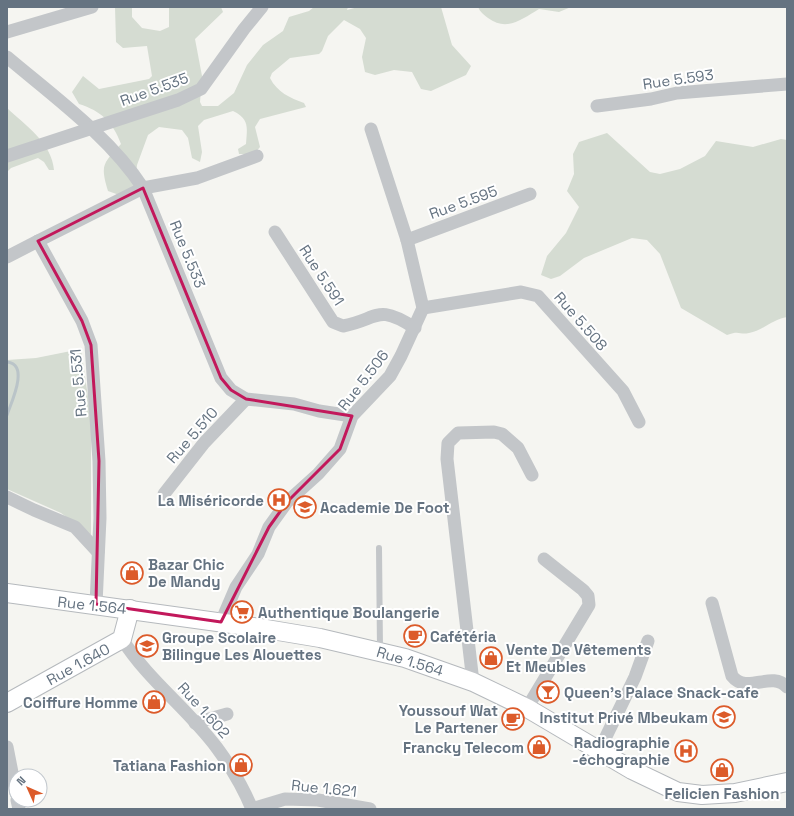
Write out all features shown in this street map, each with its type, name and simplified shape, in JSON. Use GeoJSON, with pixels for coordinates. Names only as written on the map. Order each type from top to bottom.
{"type":"FeatureCollection","features":[{"type":"Feature","properties":{"kind":"main road","name":"Rue 1.564"},"geometry":{"type":"LineString","coordinates":[[7,593],[54,601],[96,604],[320,638],[405,658],[472,682],[527,708],[599,751],[670,789],[684,802],[735,794],[787,782]]}},
{"type":"Feature","properties":{"kind":"main road","name":"Rue 1.640"},"geometry":{"type":"LineString","coordinates":[[7,703],[122,639],[130,609]]}},
{"type":"Feature","properties":{"kind":"street"},"geometry":{"type":"LineString","coordinates":[[7,32],[92,7]]}},
{"type":"Feature","properties":{"kind":"street","name":"Rue 5.535"},"geometry":{"type":"LineString","coordinates":[[7,156],[178,100],[201,89],[244,29],[262,7]]}},
{"type":"Feature","properties":{"kind":"street","name":"Rue 5.533"},"geometry":{"type":"LineString","coordinates":[[7,57],[90,128],[130,167],[143,188],[221,378],[231,390],[246,398],[294,404],[319,411],[352,416]]}},
{"type":"Feature","properties":{"kind":"street","name":"Rue 5.593"},"geometry":{"type":"LineString","coordinates":[[597,106],[651,99],[677,92],[787,84]]}},
{"type":"Feature","properties":{"kind":"street"},"geometry":{"type":"LineString","coordinates":[[371,129],[407,240],[423,308]]}},
{"type":"Feature","properties":{"kind":"street"},"geometry":{"type":"LineString","coordinates":[[7,257],[143,188],[197,178],[257,156]]}},
{"type":"Feature","properties":{"kind":"street","name":"Rue 5.595"},"geometry":{"type":"LineString","coordinates":[[407,240],[530,194]]}},
{"type":"Feature","properties":{"kind":"street","name":"Rue 5.591"},"geometry":{"type":"LineString","coordinates":[[275,232],[333,322],[342,326],[375,314],[383,314],[393,316],[414,328]]}},
{"type":"Feature","properties":{"kind":"street","name":"Rue 5.531"},"geometry":{"type":"LineString","coordinates":[[38,241],[82,322],[91,345],[99,461],[96,604]]}},
{"type":"Feature","properties":{"kind":"street","name":"Rue 5.508"},"geometry":{"type":"LineString","coordinates":[[423,308],[521,292],[538,296],[623,391],[639,422]]}},
{"type":"Feature","properties":{"kind":"street","name":"Rue 5.506"},"geometry":{"type":"LineString","coordinates":[[221,622],[236,587],[258,554],[269,527],[287,502],[318,474],[340,449],[352,416],[390,376],[423,308]]}},
{"type":"Feature","properties":{"kind":"street","name":"Rue 5.510"},"geometry":{"type":"LineString","coordinates":[[164,494],[204,443],[246,398]]}},
{"type":"Feature","properties":{"kind":"street"},"geometry":{"type":"LineString","coordinates":[[472,682],[447,460],[448,443],[458,433],[494,432],[502,434],[518,448],[532,475]]}},
{"type":"Feature","properties":{"kind":"street"},"geometry":{"type":"LineString","coordinates":[[7,497],[75,527],[98,552]]}},
{"type":"Feature","properties":{"kind":"street"},"geometry":{"type":"LineString","coordinates":[[527,708],[589,605],[590,600],[583,590],[544,559]]}},
{"type":"Feature","properties":{"kind":"street"},"geometry":{"type":"LineString","coordinates":[[712,603],[732,676],[745,685],[777,681],[782,682],[787,687]]}},
{"type":"Feature","properties":{"kind":"street","name":"Rue 1.602"},"geometry":{"type":"LineString","coordinates":[[122,639],[134,657],[217,747],[242,787],[252,809]]}},
{"type":"Feature","properties":{"kind":"street"},"geometry":{"type":"LineString","coordinates":[[599,751],[635,677],[648,641]]}},
{"type":"Feature","properties":{"kind":"street"},"geometry":{"type":"LineString","coordinates":[[195,723],[227,714]]}},
{"type":"Feature","properties":{"kind":"street"},"geometry":{"type":"LineString","coordinates":[[7,747],[11,768]]}},
{"type":"Feature","properties":{"kind":"street","name":"Rue 1.621"},"geometry":{"type":"LineString","coordinates":[[252,809],[285,799],[318,800],[370,809]]}},
{"type":"Feature","properties":{"kind":"lane"},"geometry":{"type":"LineString","coordinates":[[379,548],[380,651]]}},
{"type":"Feature","properties":{"kind":"highlighted area"},"geometry":{"type":"Polygon","coordinates":[[[143,188],[221,378],[231,390],[246,399],[352,416],[340,449],[287,502],[269,527],[221,622],[96,604],[99,461],[91,345],[82,321],[38,241],[143,188]]]}},
{"type":"Feature","properties":{"kind":"shaded area"},"geometry":{"type":"Polygon","coordinates":[[[115,7],[132,7],[132,17],[142,28],[160,31],[169,27],[169,7],[221,7],[223,12],[195,39],[202,76],[200,102],[202,106],[218,106],[234,93],[247,65],[263,45],[283,31],[289,17],[309,11],[314,7],[348,7],[347,10],[358,7],[441,7],[452,45],[471,66],[466,75],[431,91],[421,89],[412,72],[394,70],[375,75],[365,72],[362,57],[366,38],[360,29],[344,20],[328,36],[322,51],[319,54],[290,58],[272,73],[270,78],[280,91],[289,97],[304,103],[306,107],[260,119],[255,127],[260,147],[254,154],[239,154],[238,149],[246,144],[247,129],[245,121],[242,117],[233,111],[204,120],[198,126],[202,152],[200,162],[192,158],[188,138],[182,130],[159,127],[148,135],[137,165],[135,185],[122,196],[108,191],[104,175],[107,161],[121,144],[118,136],[105,118],[94,110],[79,104],[72,92],[83,76],[99,89],[149,79],[152,76],[147,46],[123,48],[116,42],[115,7]]]}},
{"type":"Feature","properties":{"kind":"shaded area"},"geometry":{"type":"Polygon","coordinates":[[[478,7],[571,7],[559,12],[539,9],[520,20],[508,24],[502,24],[488,18],[478,7]]]}},
{"type":"Feature","properties":{"kind":"shaded area"},"geometry":{"type":"Polygon","coordinates":[[[7,108],[43,143],[52,160],[54,170],[49,170],[44,162],[38,158],[11,168],[7,172],[7,108]]]}},
{"type":"Feature","properties":{"kind":"shaded area"},"geometry":{"type":"Polygon","coordinates":[[[607,133],[650,172],[660,174],[680,169],[705,156],[716,141],[753,147],[781,139],[787,140],[787,317],[777,320],[754,332],[727,335],[681,308],[660,254],[647,240],[632,238],[584,258],[560,276],[551,279],[541,275],[547,256],[566,233],[579,207],[567,191],[574,174],[573,154],[579,142],[607,133]]]}},
{"type":"Feature","properties":{"kind":"shaded area"},"geometry":{"type":"Polygon","coordinates":[[[81,349],[91,417],[91,535],[61,513],[7,489],[7,360],[36,358],[81,349]]]}},
{"type":"Feature","properties":{"kind":"waterway"},"geometry":{"type":"LineString","coordinates":[[7,362],[14,364],[17,369],[18,376],[15,393],[7,415]]}},
{"type":"Feature","properties":{"kind":"place","name":"La Miséricorde"},"geometry":{"type":"Point","coordinates":[279,500]}},
{"type":"Feature","properties":{"kind":"place","name":"Academie De Foot"},"geometry":{"type":"Point","coordinates":[305,507]}},
{"type":"Feature","properties":{"kind":"place","name":"Bazar Chic De Mandy"},"geometry":{"type":"Point","coordinates":[132,573]}},
{"type":"Feature","properties":{"kind":"place","name":"Authentique Boulangerie"},"geometry":{"type":"Point","coordinates":[242,612]}},
{"type":"Feature","properties":{"kind":"place","name":"Cafétéria"},"geometry":{"type":"Point","coordinates":[415,636]}},
{"type":"Feature","properties":{"kind":"place","name":"Groupe Scolaire Bilingue Les Alouettes"},"geometry":{"type":"Point","coordinates":[147,646]}},
{"type":"Feature","properties":{"kind":"place","name":"Vente De Vêtements Et Meubles"},"geometry":{"type":"Point","coordinates":[491,658]}},
{"type":"Feature","properties":{"kind":"place","name":"Queen's Palace Snack-cafe"},"geometry":{"type":"Point","coordinates":[548,692]}},
{"type":"Feature","properties":{"kind":"place","name":"Coiffure Homme"},"geometry":{"type":"Point","coordinates":[154,702]}},
{"type":"Feature","properties":{"kind":"place","name":"Institut Privé Mbeukam"},"geometry":{"type":"Point","coordinates":[724,717]}},
{"type":"Feature","properties":{"kind":"place","name":"Youssouf Wat Le Partener"},"geometry":{"type":"Point","coordinates":[513,719]}},
{"type":"Feature","properties":{"kind":"place","name":"Francky Telecom"},"geometry":{"type":"Point","coordinates":[539,747]}},
{"type":"Feature","properties":{"kind":"place","name":"Radiographie -échographie"},"geometry":{"type":"Point","coordinates":[686,751]}},
{"type":"Feature","properties":{"kind":"place","name":"Tatiana Fashion"},"geometry":{"type":"Point","coordinates":[241,765]}},
{"type":"Feature","properties":{"kind":"place","name":"Felicien Fashion"},"geometry":{"type":"Point","coordinates":[722,770]}}]}
